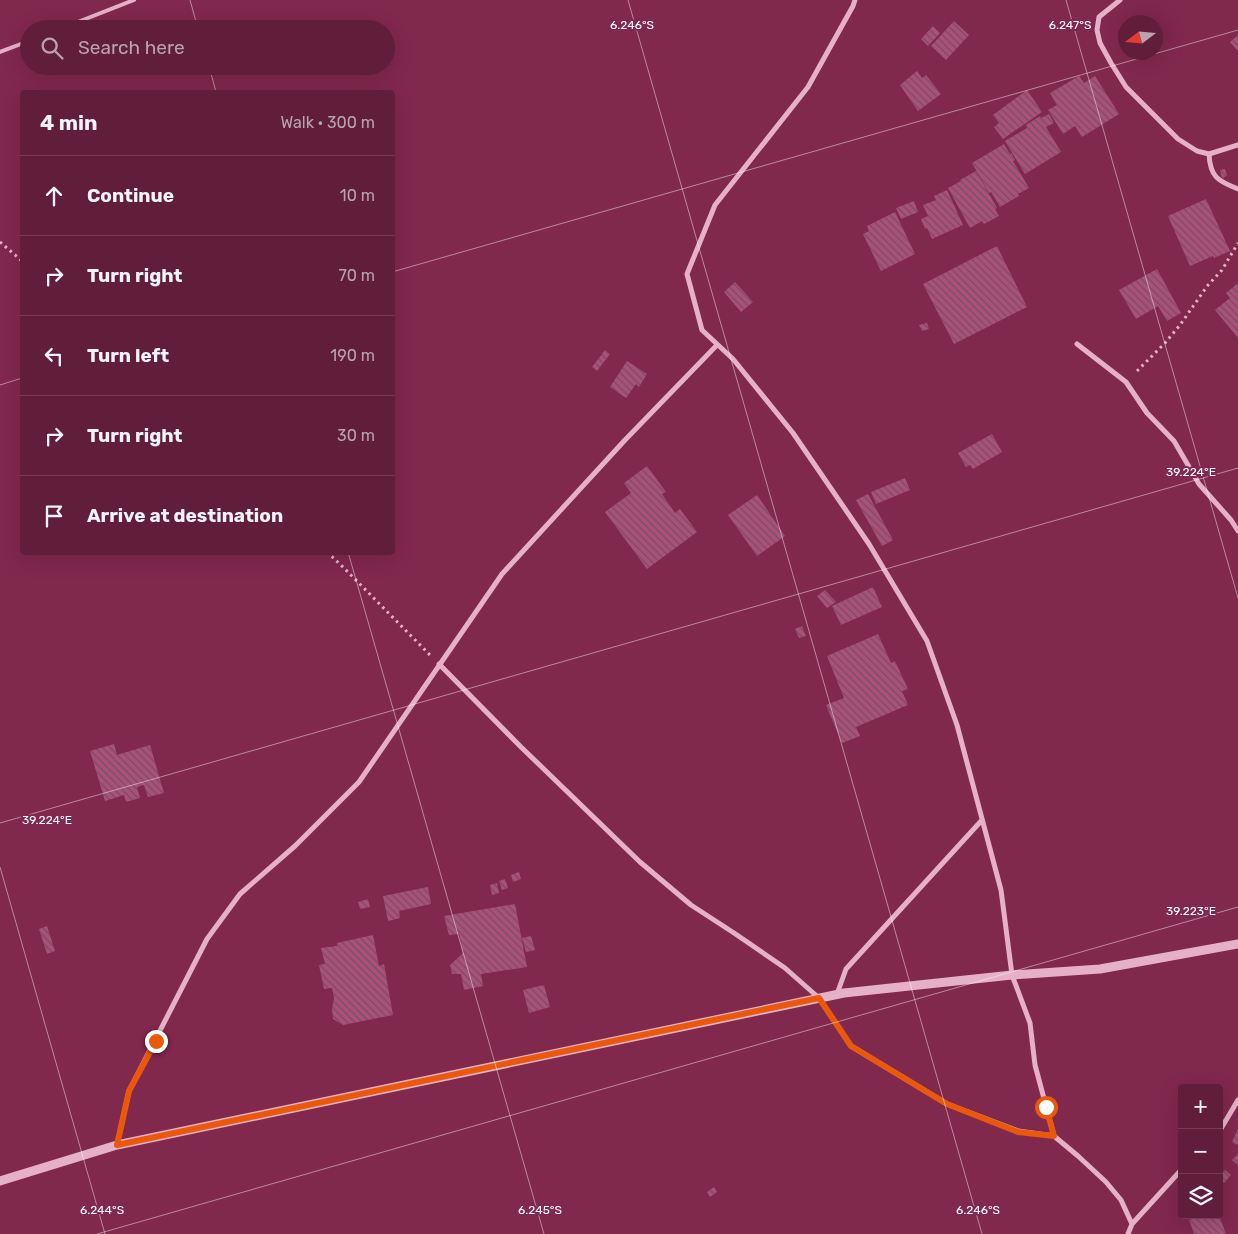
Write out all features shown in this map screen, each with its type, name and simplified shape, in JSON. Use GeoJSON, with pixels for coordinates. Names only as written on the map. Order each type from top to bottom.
{"type":"FeatureCollection","features":[{"type":"Feature","properties":{"kind":"street"},"geometry":{"type":"LineString","coordinates":[[855,0],[808,87],[716,205],[688,274],[702,330],[733,359],[793,433],[869,544],[927,641],[957,725],[1001,890],[1012,975],[1030,1023],[1035,1065],[1054,1136]]}},
{"type":"Feature","properties":{"kind":"street"},"geometry":{"type":"LineString","coordinates":[[1120,0],[1099,17],[1097,30],[1100,43],[1126,87],[1178,139],[1197,151],[1209,154],[1238,145]]}},
{"type":"Feature","properties":{"kind":"street"},"geometry":{"type":"LineString","coordinates":[[1209,154],[1212,171],[1220,181],[1238,189]]}},
{"type":"Feature","properties":{"kind":"street"},"geometry":{"type":"LineString","coordinates":[[1077,344],[1126,382],[1147,413],[1174,441],[1199,484],[1231,520],[1238,531]]}},
{"type":"Feature","properties":{"kind":"street"},"geometry":{"type":"LineString","coordinates":[[117,1145],[129,1091],[207,939],[240,894],[295,846],[360,782],[502,574],[625,440],[717,345]]}},
{"type":"Feature","properties":{"kind":"street"},"geometry":{"type":"LineString","coordinates":[[439,664],[521,747],[640,862],[691,905],[785,968],[819,998],[851,1046],[947,1104],[1018,1132],[1054,1136],[1106,1182],[1121,1200],[1132,1224]]}},
{"type":"Feature","properties":{"kind":"street"},"geometry":{"type":"LineString","coordinates":[[837,994],[846,969],[982,820]]}},
{"type":"Feature","properties":{"kind":"street"},"geometry":{"type":"LineString","coordinates":[[0,1181],[117,1145],[837,994],[1012,975],[1100,968],[1238,944]]}},
{"type":"Feature","properties":{"kind":"street"},"geometry":{"type":"LineString","coordinates":[[1221,1129],[1238,1100]]}},
{"type":"Feature","properties":{"kind":"street"},"geometry":{"type":"LineString","coordinates":[[1128,1234],[1132,1224],[1178,1173]]}},
{"type":"Feature","properties":{"kind":"lane"},"geometry":{"type":"LineString","coordinates":[[83,20],[134,0]]}},
{"type":"Feature","properties":{"kind":"lane"},"geometry":{"type":"LineString","coordinates":[[0,52],[20,44]]}},
{"type":"Feature","properties":{"kind":"path"},"geometry":{"type":"LineString","coordinates":[[0,242],[20,260]]}},
{"type":"Feature","properties":{"kind":"path"},"geometry":{"type":"LineString","coordinates":[[1126,382],[1180,325],[1208,285],[1222,270],[1238,243]]}},
{"type":"Feature","properties":{"kind":"path"},"geometry":{"type":"LineString","coordinates":[[330,555],[439,664]]}},
{"type":"Feature","properties":{"kind":"building"},"geometry":{"type":"Polygon","coordinates":[[[954,21],[969,35],[946,60],[931,46],[954,21]]]}},
{"type":"Feature","properties":{"kind":"building"},"geometry":{"type":"Polygon","coordinates":[[[933,26],[940,33],[928,46],[921,39],[933,26]]]}},
{"type":"Feature","properties":{"kind":"building"},"geometry":{"type":"Polygon","coordinates":[[[1238,35],[1238,51],[1230,42],[1238,35]]]}},
{"type":"Feature","properties":{"kind":"building"},"geometry":{"type":"Polygon","coordinates":[[[917,71],[922,78],[926,75],[941,94],[918,111],[900,85],[917,71]]]}},
{"type":"Feature","properties":{"kind":"building"},"geometry":{"type":"Polygon","coordinates":[[[1079,76],[1084,83],[1095,76],[1119,114],[1082,137],[1075,126],[1063,134],[1048,110],[1057,105],[1050,93],[1079,76]]]}},
{"type":"Feature","properties":{"kind":"building"},"geometry":{"type":"Polygon","coordinates":[[[1027,90],[1042,112],[1003,139],[994,127],[999,123],[993,115],[1027,90]]]}},
{"type":"Feature","properties":{"kind":"building"},"geometry":{"type":"Polygon","coordinates":[[[1049,114],[1054,123],[1046,127],[1061,152],[1025,174],[1005,141],[1027,128],[1026,125],[1040,116],[1041,118],[1049,114]]]}},
{"type":"Feature","properties":{"kind":"building"},"geometry":{"type":"Polygon","coordinates":[[[1004,144],[1014,158],[1015,160],[1013,161],[1029,188],[1000,207],[991,192],[989,193],[972,163],[1004,144]]]}},
{"type":"Feature","properties":{"kind":"building"},"geometry":{"type":"Polygon","coordinates":[[[1225,169],[1227,176],[1222,178],[1220,170],[1225,169]]]}},
{"type":"Feature","properties":{"kind":"building"},"geometry":{"type":"Polygon","coordinates":[[[976,171],[997,208],[995,209],[999,216],[984,224],[982,221],[970,228],[948,188],[976,171]]]}},
{"type":"Feature","properties":{"kind":"building"},"geometry":{"type":"Polygon","coordinates":[[[947,190],[963,225],[932,239],[921,219],[928,216],[923,205],[936,200],[934,196],[947,190]]]}},
{"type":"Feature","properties":{"kind":"building"},"geometry":{"type":"Polygon","coordinates":[[[1206,199],[1230,251],[1190,266],[1168,216],[1206,199]]]}},
{"type":"Feature","properties":{"kind":"building"},"geometry":{"type":"Polygon","coordinates":[[[914,201],[918,212],[901,219],[896,208],[914,201]]]}},
{"type":"Feature","properties":{"kind":"building"},"geometry":{"type":"Polygon","coordinates":[[[895,212],[915,254],[881,271],[863,234],[869,231],[867,226],[895,212]]]}},
{"type":"Feature","properties":{"kind":"building"},"geometry":{"type":"Polygon","coordinates":[[[997,246],[1027,307],[954,344],[923,284],[997,246]]]}},
{"type":"Feature","properties":{"kind":"building"},"geometry":{"type":"Polygon","coordinates":[[[1157,269],[1181,313],[1167,321],[1158,306],[1136,319],[1119,290],[1157,269]]]}},
{"type":"Feature","properties":{"kind":"building"},"geometry":{"type":"Polygon","coordinates":[[[735,282],[753,302],[741,312],[724,292],[735,282]]]}},
{"type":"Feature","properties":{"kind":"building"},"geometry":{"type":"Polygon","coordinates":[[[1238,283],[1238,338],[1215,310],[1230,298],[1226,293],[1238,283]]]}},
{"type":"Feature","properties":{"kind":"building"},"geometry":{"type":"Polygon","coordinates":[[[927,323],[929,329],[922,331],[919,325],[927,323]]]}},
{"type":"Feature","properties":{"kind":"building"},"geometry":{"type":"Polygon","coordinates":[[[605,350],[610,354],[597,371],[592,367],[605,350]]]}},
{"type":"Feature","properties":{"kind":"building"},"geometry":{"type":"Polygon","coordinates":[[[627,361],[647,374],[639,387],[636,384],[626,398],[610,387],[627,361]]]}},
{"type":"Feature","properties":{"kind":"building"},"geometry":{"type":"Polygon","coordinates":[[[992,434],[1002,452],[973,469],[970,465],[966,467],[958,453],[992,434]]]}},
{"type":"Feature","properties":{"kind":"building"},"geometry":{"type":"Polygon","coordinates":[[[647,466],[666,492],[662,494],[675,513],[680,509],[697,532],[647,569],[605,512],[631,493],[624,483],[647,466]]]}},
{"type":"Feature","properties":{"kind":"building"},"geometry":{"type":"Polygon","coordinates":[[[905,478],[910,490],[876,504],[871,492],[905,478]]]}},
{"type":"Feature","properties":{"kind":"building"},"geometry":{"type":"Polygon","coordinates":[[[868,494],[893,540],[882,546],[856,500],[868,494]]]}},
{"type":"Feature","properties":{"kind":"building"},"geometry":{"type":"Polygon","coordinates":[[[757,495],[785,536],[757,556],[728,515],[757,495]]]}},
{"type":"Feature","properties":{"kind":"building"},"geometry":{"type":"Polygon","coordinates":[[[873,587],[882,607],[841,625],[832,606],[873,587]]]}},
{"type":"Feature","properties":{"kind":"building"},"geometry":{"type":"Polygon","coordinates":[[[825,590],[836,602],[827,608],[817,596],[825,590]]]}},
{"type":"Feature","properties":{"kind":"building"},"geometry":{"type":"Polygon","coordinates":[[[802,626],[806,636],[799,638],[795,629],[802,626]]]}},
{"type":"Feature","properties":{"kind":"building"},"geometry":{"type":"Polygon","coordinates":[[[878,634],[891,663],[895,661],[908,689],[902,691],[908,705],[856,727],[860,736],[842,743],[826,705],[844,698],[827,656],[878,634]]]}},
{"type":"Feature","properties":{"kind":"building"},"geometry":{"type":"Polygon","coordinates":[[[114,744],[117,755],[150,745],[164,793],[148,797],[144,785],[137,787],[140,798],[126,802],[124,795],[105,801],[90,751],[114,744]]]}},
{"type":"Feature","properties":{"kind":"building"},"geometry":{"type":"Polygon","coordinates":[[[519,872],[521,879],[513,882],[511,875],[519,872]]]}},
{"type":"Feature","properties":{"kind":"building"},"geometry":{"type":"Polygon","coordinates":[[[505,879],[508,888],[502,890],[499,881],[505,879]]]}},
{"type":"Feature","properties":{"kind":"building"},"geometry":{"type":"Polygon","coordinates":[[[497,883],[499,893],[492,895],[490,885],[497,883]]]}},
{"type":"Feature","properties":{"kind":"building"},"geometry":{"type":"Polygon","coordinates":[[[428,887],[431,904],[399,911],[400,918],[388,921],[383,896],[428,887]]]}},
{"type":"Feature","properties":{"kind":"building"},"geometry":{"type":"Polygon","coordinates":[[[368,899],[370,907],[360,909],[358,902],[368,899]]]}},
{"type":"Feature","properties":{"kind":"building"},"geometry":{"type":"Polygon","coordinates":[[[515,904],[527,967],[481,974],[483,986],[464,990],[461,974],[452,974],[450,965],[463,953],[459,934],[449,935],[444,916],[515,904]]]}},
{"type":"Feature","properties":{"kind":"building"},"geometry":{"type":"Polygon","coordinates":[[[47,926],[55,951],[47,954],[39,929],[47,926]]]}},
{"type":"Feature","properties":{"kind":"building"},"geometry":{"type":"Polygon","coordinates":[[[373,935],[379,966],[384,964],[393,1015],[343,1025],[333,1019],[334,998],[332,988],[324,989],[319,965],[325,964],[321,948],[337,946],[337,943],[373,935]]]}},
{"type":"Feature","properties":{"kind":"building"},"geometry":{"type":"Polygon","coordinates":[[[531,936],[535,950],[526,952],[522,938],[531,936]]]}},
{"type":"Feature","properties":{"kind":"building"},"geometry":{"type":"Polygon","coordinates":[[[544,985],[550,1007],[529,1013],[523,990],[544,985]]]}},
{"type":"Feature","properties":{"kind":"building"},"geometry":{"type":"Polygon","coordinates":[[[1238,1129],[1238,1145],[1232,1142],[1238,1129]]]}},
{"type":"Feature","properties":{"kind":"building"},"geometry":{"type":"Polygon","coordinates":[[[1238,1154],[1238,1165],[1232,1160],[1238,1154]]]}},
{"type":"Feature","properties":{"kind":"building"},"geometry":{"type":"Polygon","coordinates":[[[1225,1170],[1231,1175],[1224,1183],[1223,1182],[1223,1172],[1225,1170]]]}},
{"type":"Feature","properties":{"kind":"building"},"geometry":{"type":"Polygon","coordinates":[[[714,1187],[717,1192],[710,1197],[707,1192],[714,1187]]]}},
{"type":"Feature","properties":{"kind":"building"},"geometry":{"type":"Polygon","coordinates":[[[1220,1219],[1226,1234],[1194,1234],[1189,1220],[1220,1219]]]}},
{"type":"Feature","properties":{"kind":"route"},"geometry":{"type":"LineString","coordinates":[[156,1041],[129,1091],[117,1145],[819,998],[851,1046],[947,1104],[1018,1132],[1054,1136],[1046,1107]]}}]}
